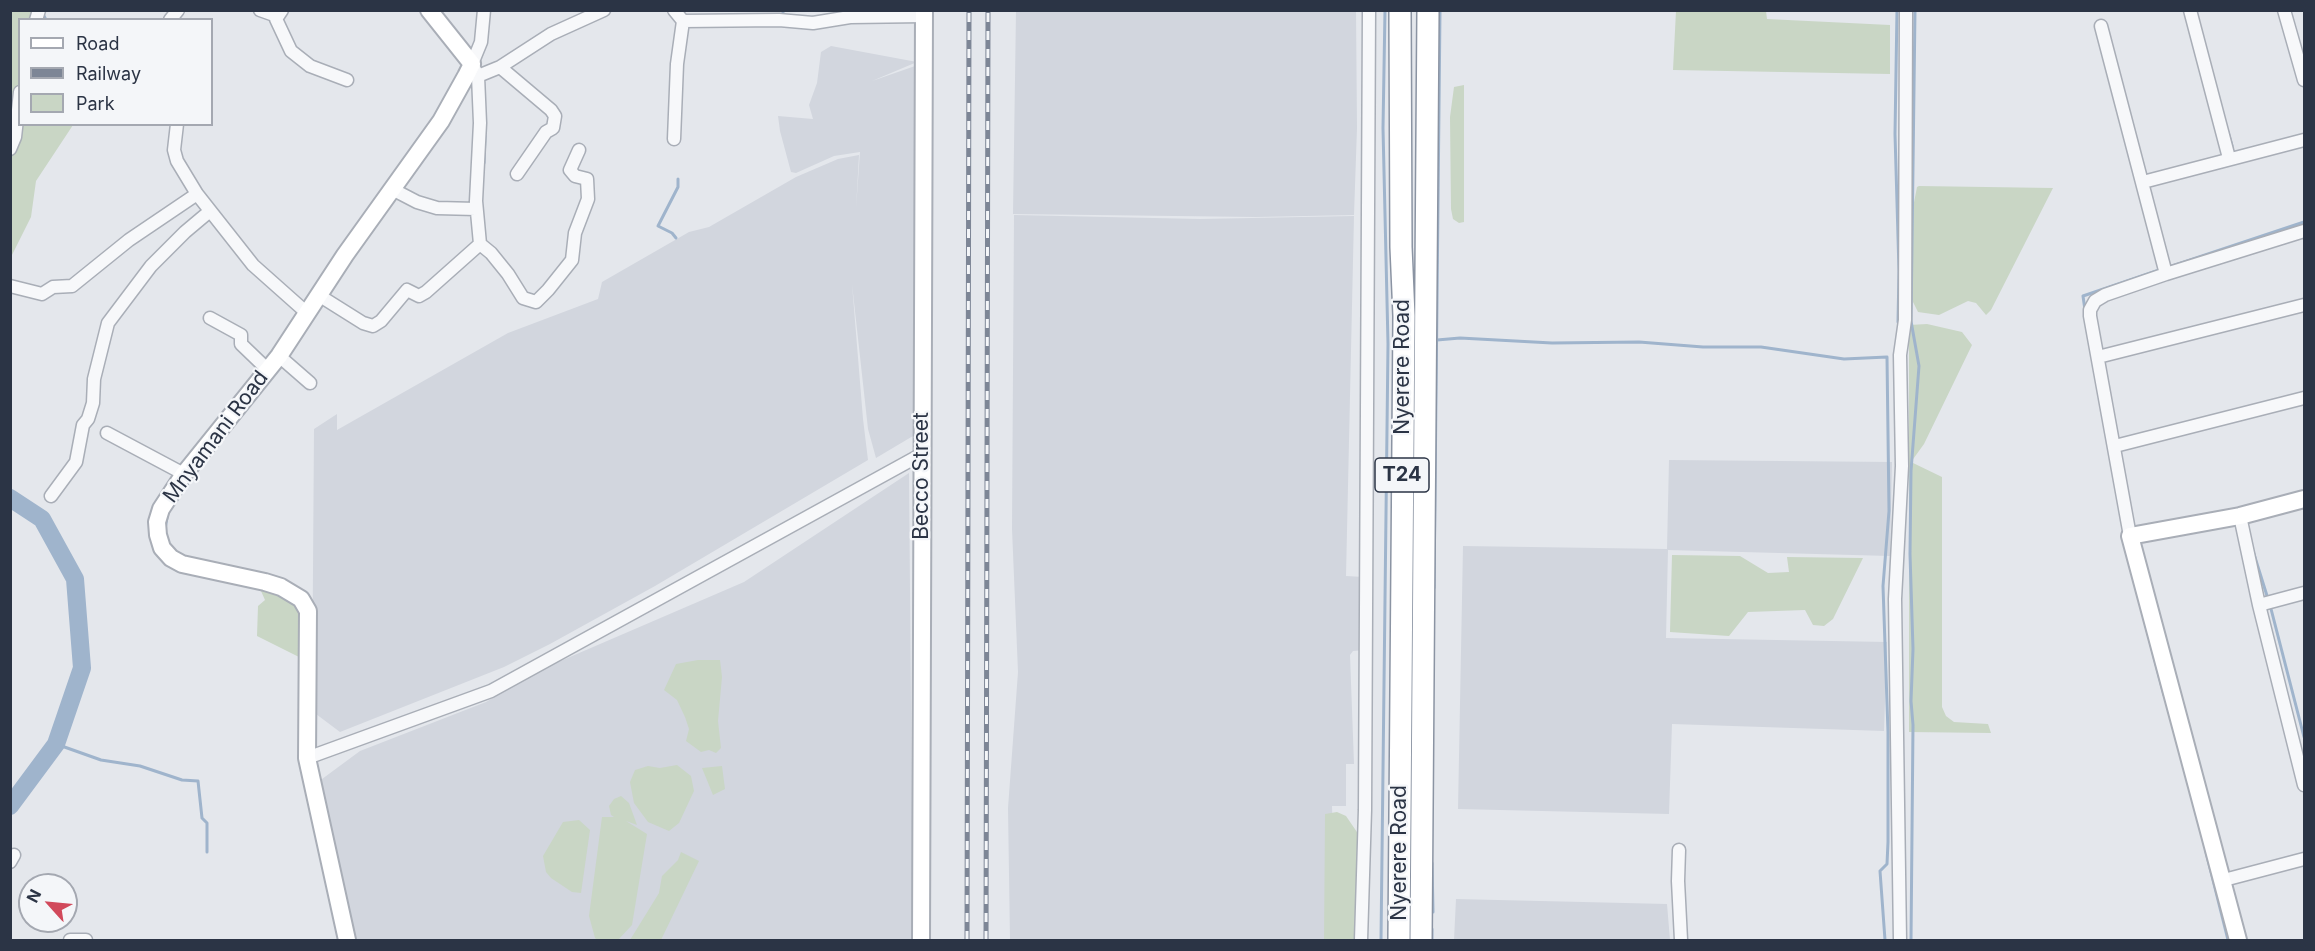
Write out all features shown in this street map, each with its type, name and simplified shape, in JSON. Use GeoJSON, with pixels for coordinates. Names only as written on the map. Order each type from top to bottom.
{"type":"FeatureCollection","features":[{"type":"Feature","properties":{"kind":"highway","name":"Nyerere Road"},"geometry":{"type":"LineString","coordinates":[[1399,940],[1404,315],[1401,247],[1400,10]]}},
{"type":"Feature","properties":{"kind":"highway","name":"Nyerere Road"},"geometry":{"type":"LineString","coordinates":[[1421,940],[1428,10]]}},
{"type":"Feature","properties":{"kind":"street"},"geometry":{"type":"LineString","coordinates":[[260,10],[279,14],[277,24],[291,51],[310,66],[346,80]]}},
{"type":"Feature","properties":{"kind":"street"},"geometry":{"type":"LineString","coordinates":[[429,10],[475,70]]}},
{"type":"Feature","properties":{"kind":"street"},"geometry":{"type":"LineString","coordinates":[[484,10],[475,70],[480,123],[476,209],[480,244],[508,273],[523,298],[536,302],[572,260],[575,233],[588,199],[587,178],[574,176],[570,170],[579,150]]}},
{"type":"Feature","properties":{"kind":"street"},"geometry":{"type":"LineString","coordinates":[[475,70],[501,67],[551,34],[604,10]]}},
{"type":"Feature","properties":{"kind":"street"},"geometry":{"type":"LineString","coordinates":[[674,10],[683,21],[677,64],[674,139]]}},
{"type":"Feature","properties":{"kind":"street"},"geometry":{"type":"LineString","coordinates":[[1361,940],[1365,810],[1369,10]]}},
{"type":"Feature","properties":{"kind":"street"},"geometry":{"type":"LineString","coordinates":[[1900,940],[1895,599],[1902,466],[1900,355],[1905,320],[1906,10]]}},
{"type":"Feature","properties":{"kind":"street"},"geometry":{"type":"LineString","coordinates":[[2190,10],[2229,158]]}},
{"type":"Feature","properties":{"kind":"street"},"geometry":{"type":"LineString","coordinates":[[2284,10],[2304,80]]}},
{"type":"Feature","properties":{"kind":"street"},"geometry":{"type":"LineString","coordinates":[[683,21],[779,15],[813,23],[850,17],[924,13]]}},
{"type":"Feature","properties":{"kind":"street","name":"Becco Street"},"geometry":{"type":"LineString","coordinates":[[921,940],[924,13]]}},
{"type":"Feature","properties":{"kind":"street"},"geometry":{"type":"LineString","coordinates":[[2101,26],[2166,274]]}},
{"type":"Feature","properties":{"kind":"street"},"geometry":{"type":"LineString","coordinates":[[501,67],[555,116],[553,128],[546,132],[517,174]]}},
{"type":"Feature","properties":{"kind":"street","name":"Mnyamani Road"},"geometry":{"type":"LineString","coordinates":[[347,940],[307,758],[308,610],[301,599],[281,588],[265,582],[182,564],[171,558],[162,548],[157,522],[161,509],[184,474],[279,356],[345,255],[475,70]]}},
{"type":"Feature","properties":{"kind":"street"},"geometry":{"type":"LineString","coordinates":[[10,149],[15,137],[18,110]]}},
{"type":"Feature","properties":{"kind":"street"},"geometry":{"type":"LineString","coordinates":[[177,126],[174,150],[177,161],[196,194],[253,265],[307,314]]}},
{"type":"Feature","properties":{"kind":"street"},"geometry":{"type":"LineString","coordinates":[[2143,182],[2304,140]]}},
{"type":"Feature","properties":{"kind":"street"},"geometry":{"type":"LineString","coordinates":[[393,189],[417,202],[437,208],[476,209]]}},
{"type":"Feature","properties":{"kind":"street"},"geometry":{"type":"LineString","coordinates":[[10,286],[42,294],[54,287],[72,286],[129,240],[196,194]]}},
{"type":"Feature","properties":{"kind":"street"},"geometry":{"type":"LineString","coordinates":[[51,496],[76,462],[83,425],[88,419],[93,403],[94,379],[108,323],[152,266],[185,232],[210,211]]}},
{"type":"Feature","properties":{"kind":"street"},"geometry":{"type":"LineString","coordinates":[[2238,940],[2224,880],[2130,536],[2090,310],[2095,301],[2105,295],[2304,231]]}},
{"type":"Feature","properties":{"kind":"street"},"geometry":{"type":"LineString","coordinates":[[320,296],[363,323],[373,326],[385,317],[407,290],[419,296],[426,292],[480,244]]}},
{"type":"Feature","properties":{"kind":"street"},"geometry":{"type":"LineString","coordinates":[[2098,357],[2304,305]]}},
{"type":"Feature","properties":{"kind":"street"},"geometry":{"type":"LineString","coordinates":[[210,318],[241,335],[241,344],[267,369]]}},
{"type":"Feature","properties":{"kind":"street"},"geometry":{"type":"LineString","coordinates":[[279,356],[310,383]]}},
{"type":"Feature","properties":{"kind":"street"},"geometry":{"type":"LineString","coordinates":[[2115,446],[2304,398]]}},
{"type":"Feature","properties":{"kind":"street"},"geometry":{"type":"LineString","coordinates":[[107,433],[184,474]]}},
{"type":"Feature","properties":{"kind":"street"},"geometry":{"type":"LineString","coordinates":[[307,758],[491,691],[922,454]]}},
{"type":"Feature","properties":{"kind":"street"},"geometry":{"type":"LineString","coordinates":[[2130,536],[2240,516],[2304,499]]}},
{"type":"Feature","properties":{"kind":"street"},"geometry":{"type":"LineString","coordinates":[[2240,516],[2259,604],[2304,785]]}},
{"type":"Feature","properties":{"kind":"street"},"geometry":{"type":"LineString","coordinates":[[2259,604],[2304,593]]}},
{"type":"Feature","properties":{"kind":"street"},"geometry":{"type":"LineString","coordinates":[[1679,850],[1681,940]]}},
{"type":"Feature","properties":{"kind":"street"},"geometry":{"type":"LineString","coordinates":[[2224,880],[2304,859]]}},
{"type":"Feature","properties":{"kind":"street"},"geometry":{"type":"LineString","coordinates":[[70,940],[86,940]]}},
{"type":"Feature","properties":{"kind":"shaded area"},"geometry":{"type":"Polygon","coordinates":[[[1016,11],[1356,11],[1357,128],[1354,215],[1256,217],[1013,214],[1016,11]]]}},
{"type":"Feature","properties":{"kind":"shaded area"},"geometry":{"type":"Polygon","coordinates":[[[831,46],[917,62],[872,81],[918,65],[913,436],[876,458],[868,429],[852,284],[868,460],[655,586],[550,644],[504,667],[340,732],[312,711],[314,429],[337,414],[337,430],[508,333],[598,299],[602,282],[689,232],[709,227],[796,177],[838,159],[859,155],[856,209],[860,152],[834,156],[796,173],[791,172],[780,131],[778,116],[813,119],[809,105],[817,83],[821,52],[831,46]]]}},
{"type":"Feature","properties":{"kind":"shaded area"},"geometry":{"type":"Polygon","coordinates":[[[1014,215],[1200,219],[1354,216],[1346,576],[1363,577],[1365,650],[1353,651],[1350,655],[1354,764],[1346,764],[1346,806],[1332,806],[1336,940],[1010,940],[1008,808],[1018,672],[1012,529],[1014,215]]]}},
{"type":"Feature","properties":{"kind":"shaded area"},"geometry":{"type":"Polygon","coordinates":[[[1669,460],[1892,462],[1890,556],[1668,550],[1666,638],[1887,642],[1884,731],[1672,724],[1669,814],[1458,809],[1463,546],[1667,549],[1669,460]]]}},
{"type":"Feature","properties":{"kind":"shaded area"},"geometry":{"type":"Polygon","coordinates":[[[909,473],[913,940],[352,940],[318,782],[360,751],[486,702],[535,672],[744,582],[909,473]]]}},
{"type":"Feature","properties":{"kind":"shaded area"},"geometry":{"type":"Polygon","coordinates":[[[1456,899],[1667,904],[1670,940],[1454,940],[1456,899]]]}},
{"type":"Feature","properties":{"kind":"green space"},"geometry":{"type":"Polygon","coordinates":[[[11,11],[30,11],[38,18],[18,18],[18,126],[72,126],[36,181],[31,217],[11,257],[11,11]]]}},
{"type":"Feature","properties":{"kind":"green space"},"geometry":{"type":"Polygon","coordinates":[[[1676,11],[1766,11],[1767,19],[1890,25],[1890,74],[1673,70],[1676,11]]]}},
{"type":"Feature","properties":{"kind":"green space"},"geometry":{"type":"Polygon","coordinates":[[[1464,85],[1464,222],[1459,223],[1453,219],[1451,209],[1450,117],[1454,87],[1464,85]]]}},
{"type":"Feature","properties":{"kind":"green space"},"geometry":{"type":"Polygon","coordinates":[[[1919,186],[2053,188],[1991,310],[1986,315],[1976,303],[1968,301],[1939,315],[1918,312],[1910,296],[1909,228],[1919,186]]]}},
{"type":"Feature","properties":{"kind":"green space"},"geometry":{"type":"Polygon","coordinates":[[[1927,324],[1962,332],[1972,345],[1924,444],[1911,462],[1942,477],[1942,707],[1946,716],[1954,722],[1988,724],[1991,733],[1909,732],[1909,325],[1927,324]]]}},
{"type":"Feature","properties":{"kind":"green space"},"geometry":{"type":"Polygon","coordinates":[[[1672,555],[1740,556],[1768,573],[1789,572],[1787,557],[1863,558],[1833,619],[1824,626],[1813,625],[1805,610],[1748,612],[1729,636],[1670,632],[1672,555]]]}},
{"type":"Feature","properties":{"kind":"green space"},"geometry":{"type":"Polygon","coordinates":[[[267,587],[291,594],[302,613],[301,658],[257,636],[258,606],[265,600],[261,591],[267,587]]]}},
{"type":"Feature","properties":{"kind":"green space"},"geometry":{"type":"Polygon","coordinates":[[[698,660],[720,660],[722,677],[718,721],[721,748],[716,753],[709,750],[701,752],[686,741],[689,729],[685,717],[677,700],[664,690],[676,664],[698,660]]]}},
{"type":"Feature","properties":{"kind":"green space"},"geometry":{"type":"Polygon","coordinates":[[[677,765],[691,776],[694,791],[679,823],[669,831],[648,822],[634,803],[630,782],[635,770],[648,766],[660,768],[677,765]]]}},
{"type":"Feature","properties":{"kind":"green space"},"geometry":{"type":"Polygon","coordinates":[[[722,766],[725,789],[713,795],[702,768],[722,766]]]}},
{"type":"Feature","properties":{"kind":"green space"},"geometry":{"type":"Polygon","coordinates":[[[621,796],[629,803],[637,825],[626,821],[647,834],[632,925],[618,940],[597,940],[589,916],[602,817],[614,817],[611,815],[609,806],[614,799],[621,796]]]}},
{"type":"Feature","properties":{"kind":"green space"},"geometry":{"type":"Polygon","coordinates":[[[1337,812],[1346,816],[1359,835],[1357,940],[1324,940],[1325,814],[1337,812]]]}},
{"type":"Feature","properties":{"kind":"green space"},"geometry":{"type":"Polygon","coordinates":[[[579,820],[590,830],[581,893],[572,892],[551,878],[546,872],[543,856],[563,822],[579,820]]]}},
{"type":"Feature","properties":{"kind":"green space"},"geometry":{"type":"Polygon","coordinates":[[[681,852],[699,861],[661,940],[630,940],[659,893],[662,876],[678,860],[681,852]]]}},
{"type":"Feature","properties":{"kind":"waterway"},"geometry":{"type":"LineString","coordinates":[[1381,940],[1388,344],[1383,128],[1385,10]]}},
{"type":"Feature","properties":{"kind":"waterway"},"geometry":{"type":"LineString","coordinates":[[1434,588],[1440,10]]}},
{"type":"Feature","properties":{"kind":"waterway"},"geometry":{"type":"LineString","coordinates":[[1897,10],[1895,134],[1899,271],[1898,322]]}},
{"type":"Feature","properties":{"kind":"waterway"},"geometry":{"type":"LineString","coordinates":[[1911,940],[1913,725],[1911,701],[1913,649],[1910,554],[1911,471],[1919,366],[1911,321],[1915,10]]}},
{"type":"Feature","properties":{"kind":"waterway"},"geometry":{"type":"LineString","coordinates":[[42,12],[45,18]]}},
{"type":"Feature","properties":{"kind":"waterway"},"geometry":{"type":"LineString","coordinates":[[2228,132],[2232,146]]}},
{"type":"Feature","properties":{"kind":"waterway"},"geometry":{"type":"LineString","coordinates":[[484,163],[485,136]]}},
{"type":"Feature","properties":{"kind":"waterway"},"geometry":{"type":"LineString","coordinates":[[676,238],[672,233],[658,226],[678,187],[678,179]]}},
{"type":"Feature","properties":{"kind":"waterway"},"geometry":{"type":"LineString","coordinates":[[2169,267],[2304,222]]}},
{"type":"Feature","properties":{"kind":"waterway"},"geometry":{"type":"LineString","coordinates":[[2085,310],[2083,296],[2162,269]]}},
{"type":"Feature","properties":{"kind":"waterway"},"geometry":{"type":"LineString","coordinates":[[1437,340],[1460,338],[1552,343],[1639,342],[1703,347],[1761,347],[1844,359],[1887,357],[1889,511],[1883,586],[1888,732],[1888,842],[1887,864],[1880,871],[1885,940]]}},
{"type":"Feature","properties":{"kind":"waterway"},"geometry":{"type":"LineString","coordinates":[[10,498],[42,519],[75,579],[82,668],[56,744],[10,806]]}},
{"type":"Feature","properties":{"kind":"waterway"},"geometry":{"type":"LineString","coordinates":[[165,529],[168,512]]}},
{"type":"Feature","properties":{"kind":"waterway"},"geometry":{"type":"LineString","coordinates":[[2253,551],[2268,599]]}},
{"type":"Feature","properties":{"kind":"waterway"},"geometry":{"type":"LineString","coordinates":[[2136,588],[2164,695]]}},
{"type":"Feature","properties":{"kind":"waterway"},"geometry":{"type":"LineString","coordinates":[[2270,605],[2304,737]]}},
{"type":"Feature","properties":{"kind":"waterway"},"geometry":{"type":"LineString","coordinates":[[56,744],[101,760],[140,766],[182,780],[198,781],[202,818],[207,823],[207,852]]}},
{"type":"Feature","properties":{"kind":"waterway"},"geometry":{"type":"LineString","coordinates":[[2206,852],[2228,940]]}},
{"type":"Feature","properties":{"kind":"waterway"},"geometry":{"type":"LineString","coordinates":[[1432,863],[1433,912]]}},
{"type":"Feature","properties":{"kind":"waterway"},"geometry":{"type":"LineString","coordinates":[[1432,929],[1432,940]]}},
{"type":"Feature","properties":{"kind":"railway"},"geometry":{"type":"LineString","coordinates":[[967,940],[969,10]]}},
{"type":"Feature","properties":{"kind":"railway"},"geometry":{"type":"LineString","coordinates":[[986,940],[988,10]]}}]}
